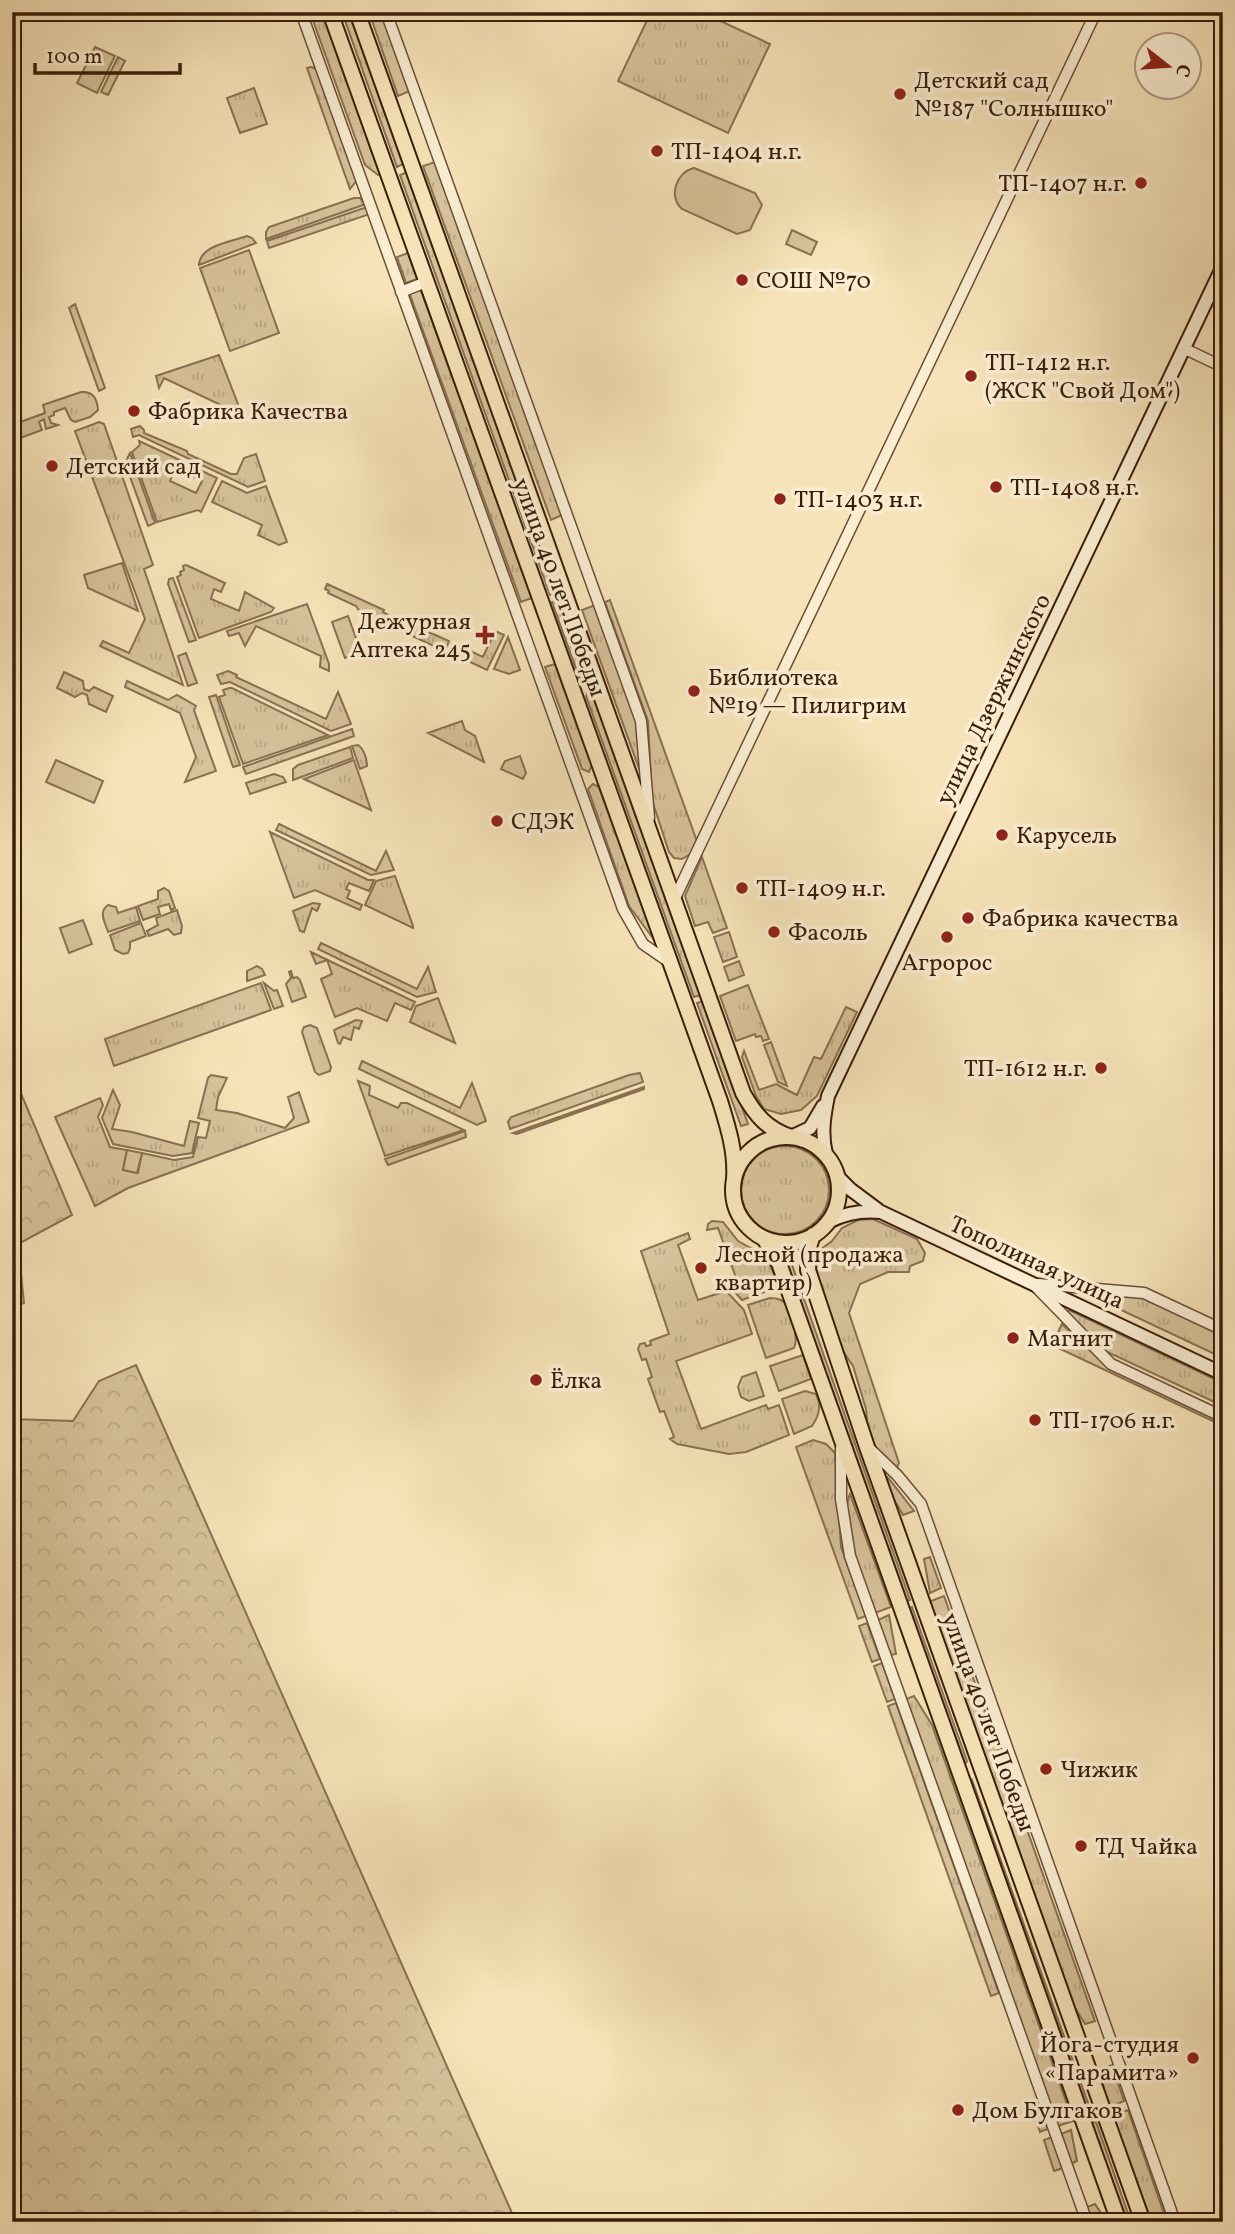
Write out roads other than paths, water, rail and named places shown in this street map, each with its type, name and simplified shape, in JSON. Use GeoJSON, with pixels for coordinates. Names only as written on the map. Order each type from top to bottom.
{"type":"FeatureCollection","features":[{"type":"Feature","properties":{"kind":"main road","name":"улица 40 лет Победы"},"geometry":{"type":"LineString","coordinates":[[330,12],[726,1121],[735,1161],[734,1179]]}},
{"type":"Feature","properties":{"kind":"main road","name":"улица 40 лет Победы"},"geometry":{"type":"LineString","coordinates":[[357,12],[743,1093],[762,1121],[776,1132],[790,1137]]}},
{"type":"Feature","properties":{"kind":"main road","name":"улица Дзержинского"},"geometry":{"type":"LineString","coordinates":[[826,1154],[823,1124],[828,1096],[1223,266]]}},
{"type":"Feature","properties":{"kind":"main road"},"geometry":{"type":"LineString","coordinates":[[573,691],[595,681]]}},
{"type":"Feature","properties":{"kind":"main road"},"geometry":{"type":"LineString","coordinates":[[828,1096],[810,1128],[790,1137],[765,1140],[744,1157],[734,1179],[734,1201],[738,1215],[746,1226],[765,1240],[789,1244],[813,1235],[830,1221],[837,1204],[838,1177]]}},
{"type":"Feature","properties":{"kind":"main road"},"geometry":{"type":"LineString","coordinates":[[790,1137],[814,1145],[826,1154],[838,1177],[881,1212]]}},
{"type":"Feature","properties":{"kind":"main road","name":"Тополиная улица"},"geometry":{"type":"LineString","coordinates":[[830,1221],[855,1212],[881,1212],[1223,1374]]}},
{"type":"Feature","properties":{"kind":"main road","name":"улица 40 лет Победы"},"geometry":{"type":"LineString","coordinates":[[813,1235],[809,1247],[808,1270],[867,1447],[1143,2222]]}},
{"type":"Feature","properties":{"kind":"main road","name":"улица 40 лет Победы"},"geometry":{"type":"LineString","coordinates":[[765,1240],[779,1263],[1119,2222]]}},
{"type":"Feature","properties":{"kind":"main road"},"geometry":{"type":"LineString","coordinates":[[961,1777],[982,1770]]}},
{"type":"Feature","properties":{"kind":"street"},"geometry":{"type":"LineString","coordinates":[[301,12],[623,909],[643,944],[670,963]]}},
{"type":"Feature","properties":{"kind":"street"},"geometry":{"type":"LineString","coordinates":[[386,12],[641,722],[650,836]]}},
{"type":"Feature","properties":{"kind":"street"},"geometry":{"type":"LineString","coordinates":[[674,900],[1096,12]]}},
{"type":"Feature","properties":{"kind":"street"},"geometry":{"type":"LineString","coordinates":[[401,292],[426,282]]}},
{"type":"Feature","properties":{"kind":"street"},"geometry":{"type":"LineString","coordinates":[[1183,348],[1223,367]]}},
{"type":"Feature","properties":{"kind":"street"},"geometry":{"type":"LineString","coordinates":[[1034,1284],[1090,1286],[1144,1293],[1223,1330]]}},
{"type":"Feature","properties":{"kind":"street"},"geometry":{"type":"LineString","coordinates":[[1034,1284],[1111,1364],[1223,1417]]}},
{"type":"Feature","properties":{"kind":"street","name":"улица 40 лет Победы"},"geometry":{"type":"LineString","coordinates":[[841,1441],[842,1499],[850,1556],[1087,2222]]}},
{"type":"Feature","properties":{"kind":"street"},"geometry":{"type":"LineString","coordinates":[[867,1447],[897,1475],[921,1504],[1175,2222]]}},
{"type":"Feature","properties":{"kind":"place","name":"Детский сад №187 \"Солнышко\""},"geometry":{"type":"Point","coordinates":[900,94]}},
{"type":"Feature","properties":{"kind":"place","name":"ТП-1404 н.г."},"geometry":{"type":"Point","coordinates":[657,151]}},
{"type":"Feature","properties":{"kind":"place","name":"ТП-1407 н.г."},"geometry":{"type":"Point","coordinates":[1141,183]}},
{"type":"Feature","properties":{"kind":"place","name":"СОШ №70"},"geometry":{"type":"Point","coordinates":[742,280]}},
{"type":"Feature","properties":{"kind":"place","name":"ТП-1412 н.г. (ЖСК \"Свой Дом\")"},"geometry":{"type":"Point","coordinates":[971,376]}},
{"type":"Feature","properties":{"kind":"place","name":"Фабрика Качества"},"geometry":{"type":"Point","coordinates":[134,411]}},
{"type":"Feature","properties":{"kind":"place","name":"Детский сад"},"geometry":{"type":"Point","coordinates":[52,466]}},
{"type":"Feature","properties":{"kind":"place","name":"ТП-1408 н.г."},"geometry":{"type":"Point","coordinates":[996,487]}},
{"type":"Feature","properties":{"kind":"place","name":"ТП-1403 н.г."},"geometry":{"type":"Point","coordinates":[780,499]}},
{"type":"Feature","properties":{"kind":"place","name":"Дежурная Аптека 245"},"geometry":{"type":"Point","coordinates":[485,635]}},
{"type":"Feature","properties":{"kind":"place","name":"Библиотека №19 — Пилигрим"},"geometry":{"type":"Point","coordinates":[694,691]}},
{"type":"Feature","properties":{"kind":"place","name":"СДЭК"},"geometry":{"type":"Point","coordinates":[497,821]}},
{"type":"Feature","properties":{"kind":"place","name":"Карусель"},"geometry":{"type":"Point","coordinates":[1002,835]}},
{"type":"Feature","properties":{"kind":"place","name":"ТП-1409 н.г."},"geometry":{"type":"Point","coordinates":[742,888]}},
{"type":"Feature","properties":{"kind":"place","name":"Фабрика качества"},"geometry":{"type":"Point","coordinates":[968,918]}},
{"type":"Feature","properties":{"kind":"place","name":"Фасоль"},"geometry":{"type":"Point","coordinates":[774,932]}},
{"type":"Feature","properties":{"kind":"place","name":"Агророс"},"geometry":{"type":"Point","coordinates":[947,937]}},
{"type":"Feature","properties":{"kind":"place","name":"ТП-1612 н.г."},"geometry":{"type":"Point","coordinates":[1101,1068]}},
{"type":"Feature","properties":{"kind":"place","name":"Лесной (продажа квартир)"},"geometry":{"type":"Point","coordinates":[701,1268]}},
{"type":"Feature","properties":{"kind":"place","name":"Магнит"},"geometry":{"type":"Point","coordinates":[1013,1338]}},
{"type":"Feature","properties":{"kind":"place","name":"Ёлка"},"geometry":{"type":"Point","coordinates":[536,1380]}},
{"type":"Feature","properties":{"kind":"place","name":"ТП-1706 н.г."},"geometry":{"type":"Point","coordinates":[1035,1420]}},
{"type":"Feature","properties":{"kind":"place","name":"Чижик"},"geometry":{"type":"Point","coordinates":[1046,1769]}},
{"type":"Feature","properties":{"kind":"place","name":"ТД Чайка"},"geometry":{"type":"Point","coordinates":[1081,1846]}},
{"type":"Feature","properties":{"kind":"place","name":"Йога-студия «Парамита»"},"geometry":{"type":"Point","coordinates":[1193,2058]}},
{"type":"Feature","properties":{"kind":"place","name":"Дом Булгаков"},"geometry":{"type":"Point","coordinates":[958,2110]}}]}
